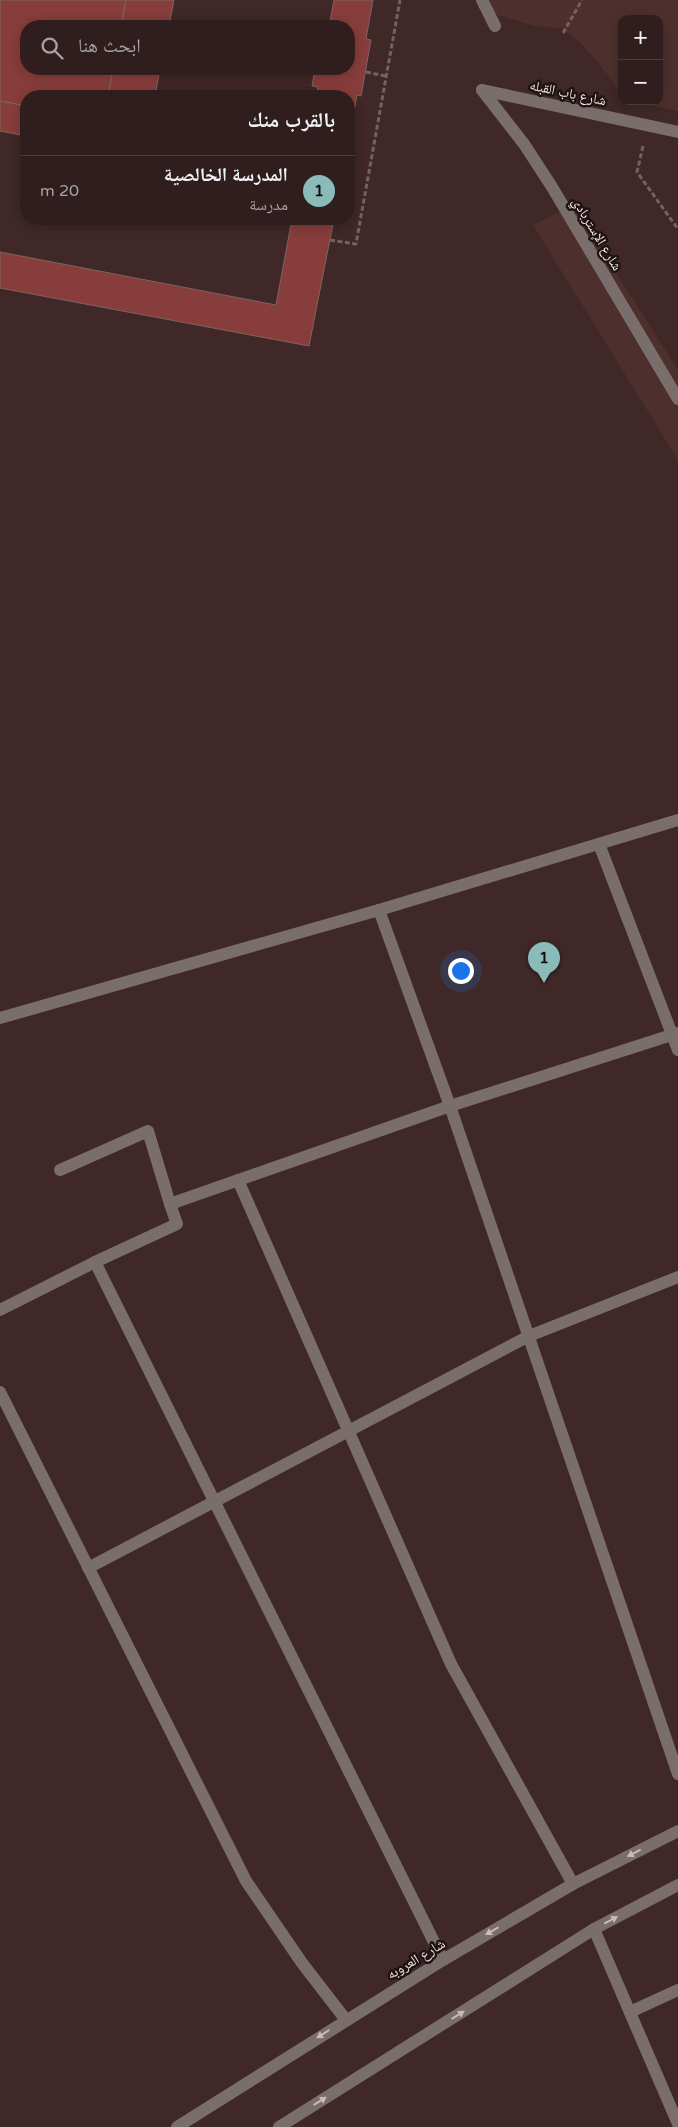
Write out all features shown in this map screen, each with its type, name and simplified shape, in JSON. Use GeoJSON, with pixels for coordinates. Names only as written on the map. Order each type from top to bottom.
{"type":"FeatureCollection","features":[{"type":"Feature","properties":{"kind":"street"},"geometry":{"type":"LineString","coordinates":[[482,0],[494,26]]}},
{"type":"Feature","properties":{"kind":"street","name":"شارع باب القبله"},"geometry":{"type":"LineString","coordinates":[[482,90],[678,132]]}},
{"type":"Feature","properties":{"kind":"street","name":"شارع الإستربادي"},"geometry":{"type":"LineString","coordinates":[[482,90],[524,144],[552,187],[678,399]]}},
{"type":"Feature","properties":{"kind":"street"},"geometry":{"type":"LineString","coordinates":[[0,1018],[379,910],[678,820]]}},
{"type":"Feature","properties":{"kind":"street"},"geometry":{"type":"LineString","coordinates":[[599,844],[675,1034],[678,1050]]}},
{"type":"Feature","properties":{"kind":"street"},"geometry":{"type":"LineString","coordinates":[[379,910],[450,1106],[678,1774]]}},
{"type":"Feature","properties":{"kind":"street"},"geometry":{"type":"LineString","coordinates":[[170,1204],[450,1106],[675,1034]]}},
{"type":"Feature","properties":{"kind":"street"},"geometry":{"type":"LineString","coordinates":[[0,1310],[95,1262],[177,1224],[148,1131],[60,1170]]}},
{"type":"Feature","properties":{"kind":"street"},"geometry":{"type":"LineString","coordinates":[[238,1180],[450,1664],[573,1884]]}},
{"type":"Feature","properties":{"kind":"street"},"geometry":{"type":"LineString","coordinates":[[95,1262],[443,1960]]}},
{"type":"Feature","properties":{"kind":"street"},"geometry":{"type":"LineString","coordinates":[[88,1568],[529,1336],[678,1277]]}},
{"type":"Feature","properties":{"kind":"street"},"geometry":{"type":"LineString","coordinates":[[0,1392],[246,1881],[302,1962],[346,2020]]}},
{"type":"Feature","properties":{"kind":"street","name":"شارع العروبه"},"geometry":{"type":"LineString","coordinates":[[177,2127],[443,1960],[573,1884],[678,1831]]}},
{"type":"Feature","properties":{"kind":"street"},"geometry":{"type":"LineString","coordinates":[[279,2127],[594,1930],[678,1884]]}},
{"type":"Feature","properties":{"kind":"street"},"geometry":{"type":"LineString","coordinates":[[594,1930],[678,2124]]}},
{"type":"Feature","properties":{"kind":"street"},"geometry":{"type":"LineString","coordinates":[[630,2012],[678,1990]]}},
{"type":"Feature","properties":{"kind":"path"},"geometry":{"type":"LineString","coordinates":[[330,240],[356,244],[400,0]]}},
{"type":"Feature","properties":{"kind":"path"},"geometry":{"type":"LineString","coordinates":[[563,33],[582,0]]}},
{"type":"Feature","properties":{"kind":"path"},"geometry":{"type":"LineString","coordinates":[[366,72],[386,76]]}},
{"type":"Feature","properties":{"kind":"path"},"geometry":{"type":"LineString","coordinates":[[647,126],[637,172],[678,229]]}},
{"type":"Feature","properties":{"kind":"shaded area"},"geometry":{"type":"Polygon","coordinates":[[[484,0],[678,0],[678,111],[649,105],[663,105],[663,15],[618,15],[618,91],[584,46],[563,29],[535,26],[488,12],[484,0]]]}},
{"type":"Feature","properties":{"kind":"shaded area"},"geometry":{"type":"Polygon","coordinates":[[[573,205],[678,370],[678,460],[533,225],[573,205]]]}},
{"type":"Feature","properties":{"kind":"building"},"geometry":{"type":"Polygon","coordinates":[[[0,0],[126,0],[122,20],[20,20],[20,75],[112,75],[109,90],[20,90],[20,105],[0,101],[0,0]]]}},
{"type":"Feature","properties":{"kind":"building"},"geometry":{"type":"Polygon","coordinates":[[[126,0],[174,0],[170,20],[122,20],[126,0]]]}},
{"type":"Feature","properties":{"kind":"building"},"geometry":{"type":"Polygon","coordinates":[[[334,0],[373,0],[366,39],[371,40],[361,96],[357,95],[355,106],[355,90],[317,90],[318,87],[312,86],[314,75],[355,75],[355,20],[330,20],[334,0]]]}},
{"type":"Feature","properties":{"kind":"building"},"geometry":{"type":"Polygon","coordinates":[[[112,75],[159,75],[156,90],[109,90],[112,75]]]}},
{"type":"Feature","properties":{"kind":"building"},"geometry":{"type":"Polygon","coordinates":[[[0,101],[20,105],[20,135],[0,131],[0,101]]]}},
{"type":"Feature","properties":{"kind":"building"},"geometry":{"type":"Polygon","coordinates":[[[291,225],[333,225],[309,346],[0,288],[0,252],[276,305],[291,225]]]}},
{"type":"Feature","properties":{"kind":"place","name":"المدرسة الخالصية"},"geometry":{"type":"Point","coordinates":[544,983]}}]}
